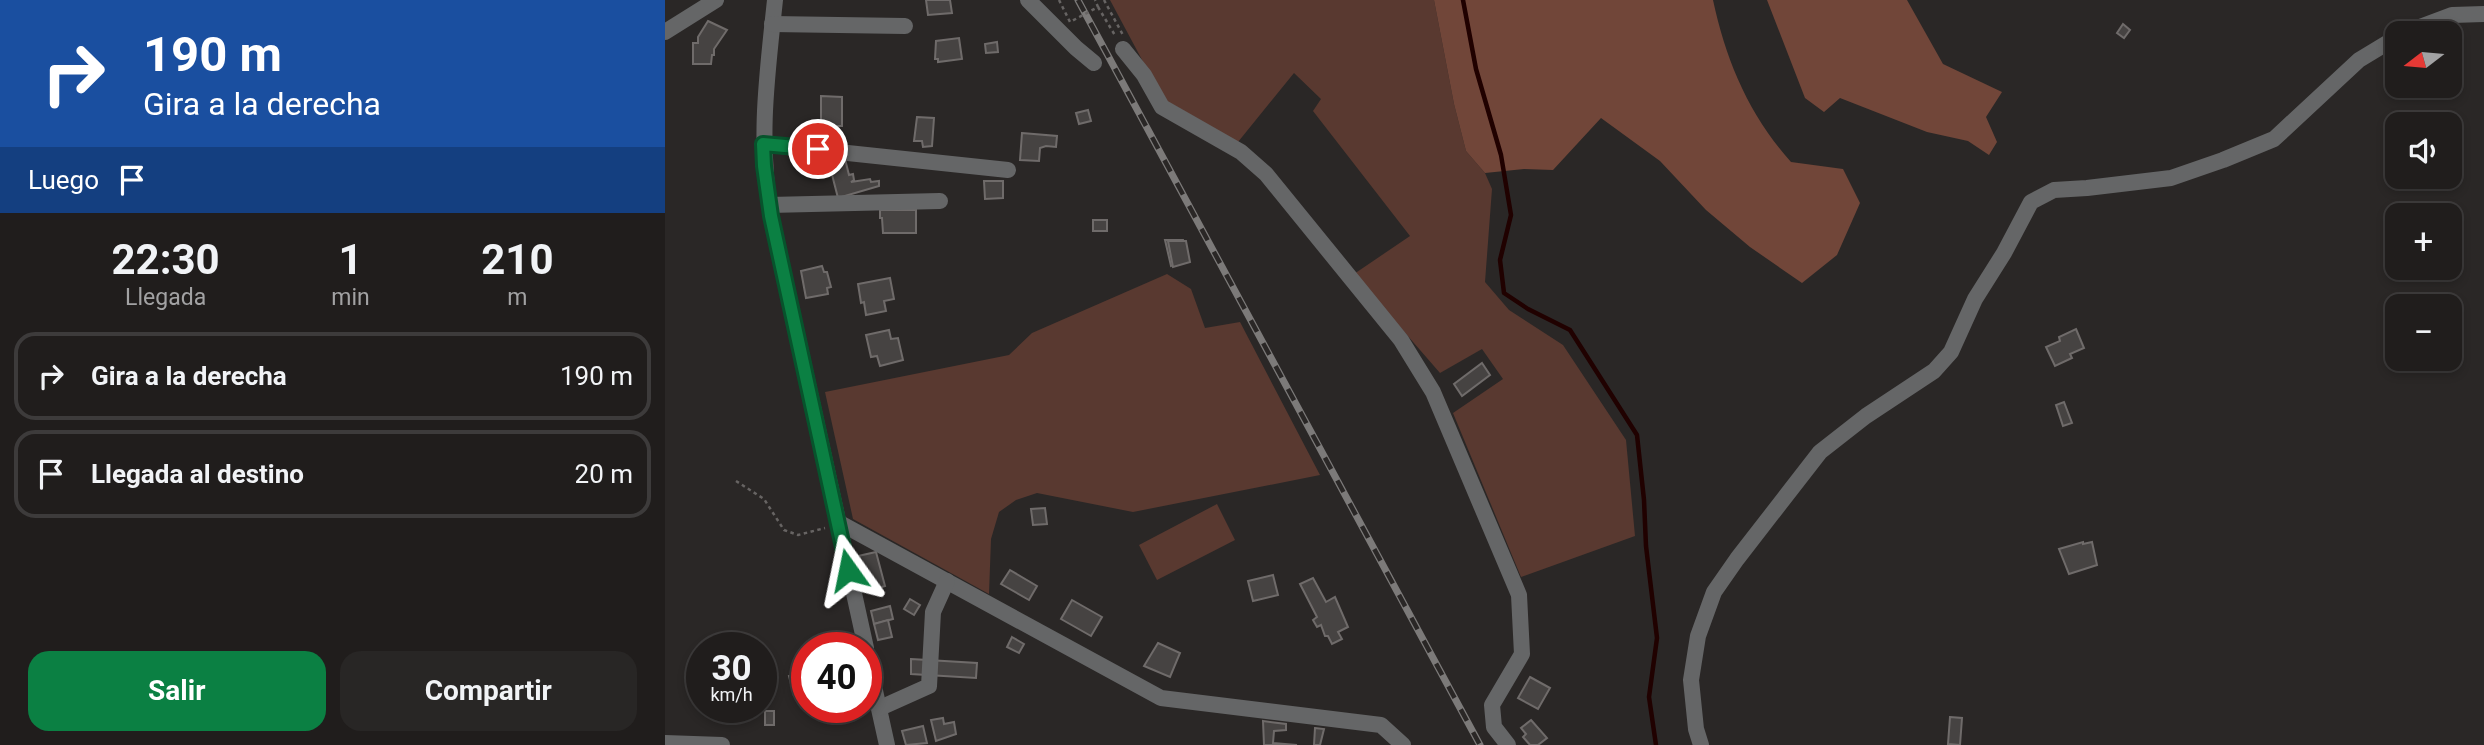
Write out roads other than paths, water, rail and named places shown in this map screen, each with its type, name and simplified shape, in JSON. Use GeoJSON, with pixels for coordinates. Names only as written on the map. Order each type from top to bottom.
{"type":"FeatureCollection","features":[{"type":"Feature","properties":{"kind":"street"},"geometry":{"type":"LineString","coordinates":[[665,32],[716,0]]}},
{"type":"Feature","properties":{"kind":"street"},"geometry":{"type":"LineString","coordinates":[[775,0],[763,115],[764,166],[769,205],[862,632]]}},
{"type":"Feature","properties":{"kind":"street"},"geometry":{"type":"LineString","coordinates":[[1028,0],[1094,63]]}},
{"type":"Feature","properties":{"kind":"street"},"geometry":{"type":"LineString","coordinates":[[2436,21],[2452,15],[2484,14]]}},
{"type":"Feature","properties":{"kind":"street"},"geometry":{"type":"LineString","coordinates":[[772,24],[905,26]]}},
{"type":"Feature","properties":{"kind":"street"},"geometry":{"type":"LineString","coordinates":[[1701,745],[1696,729],[1691,680],[1697,636],[1714,592],[1821,452],[1866,416],[1934,371],[1951,352],[1975,299],[2004,253],[2031,202],[2054,190],[2171,177],[2224,160],[2274,139],[2358,60],[2385,44]]}},
{"type":"Feature","properties":{"kind":"street"},"geometry":{"type":"LineString","coordinates":[[1123,49],[1144,75],[1162,107],[1241,152],[1266,174],[1401,340],[1433,392],[1519,595],[1522,654],[1492,705],[1494,727],[1508,745]]}},
{"type":"Feature","properties":{"kind":"street"},"geometry":{"type":"LineString","coordinates":[[763,144],[1008,170]]}},
{"type":"Feature","properties":{"kind":"street"},"geometry":{"type":"LineString","coordinates":[[769,205],[940,201]]}},
{"type":"Feature","properties":{"kind":"street"},"geometry":{"type":"LineString","coordinates":[[838,522],[1161,698],[1381,725],[1403,745]]}},
{"type":"Feature","properties":{"kind":"street"},"geometry":{"type":"LineString","coordinates":[[882,707],[929,686],[933,612],[947,582]]}},
{"type":"Feature","properties":{"kind":"street"},"geometry":{"type":"LineString","coordinates":[[882,719],[887,745]]}},
{"type":"Feature","properties":{"kind":"street"},"geometry":{"type":"LineString","coordinates":[[665,743],[722,745]]}},
{"type":"Feature","properties":{"kind":"waterway"},"geometry":{"type":"LineString","coordinates":[[1463,0],[1476,69],[1501,155],[1511,215],[1500,260],[1504,293],[1528,309],[1570,330],[1637,435],[1657,638],[1649,697],[1656,745]]}},
{"type":"Feature","properties":{"kind":"railway"},"geometry":{"type":"LineString","coordinates":[[1078,0],[1480,745]]}}]}
